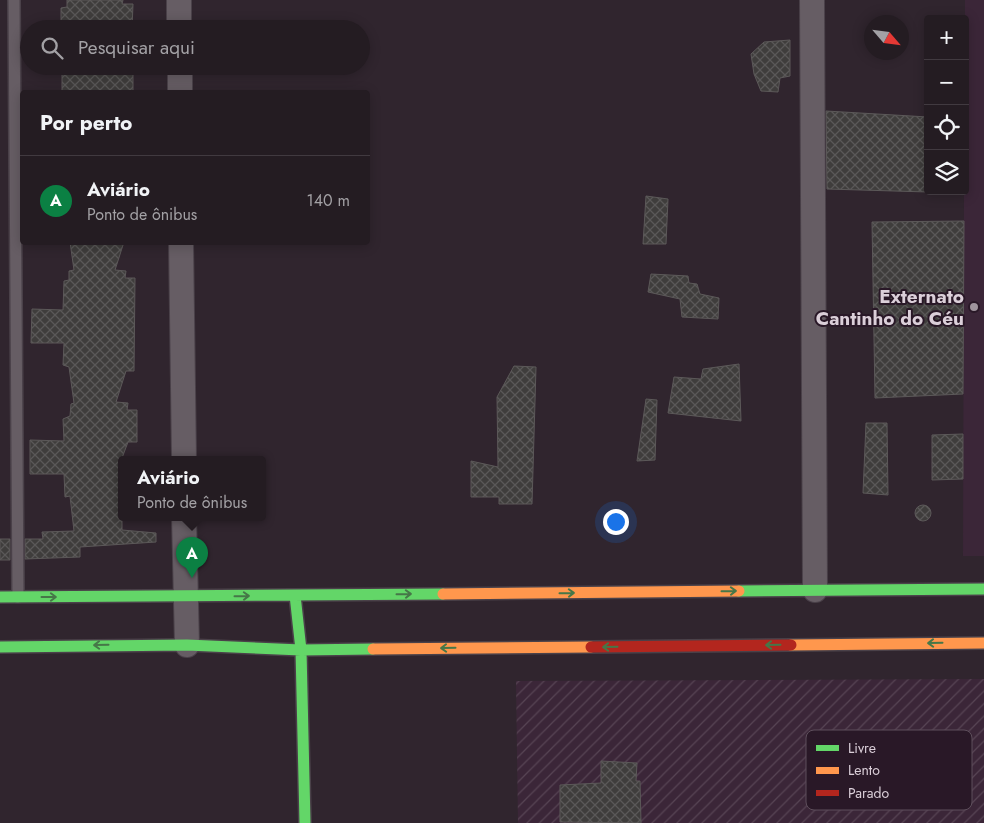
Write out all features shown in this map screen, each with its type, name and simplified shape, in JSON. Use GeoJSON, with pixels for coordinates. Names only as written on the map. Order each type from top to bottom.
{"type":"FeatureCollection","features":[{"type":"Feature","properties":{"kind":"main road"},"geometry":{"type":"LineString","coordinates":[[0,597],[185,597],[984,589]]}},
{"type":"Feature","properties":{"kind":"main road"},"geometry":{"type":"LineString","coordinates":[[295,595],[301,650],[305,823]]}},
{"type":"Feature","properties":{"kind":"main road"},"geometry":{"type":"LineString","coordinates":[[0,647],[187,645],[301,650],[984,643]]}},
{"type":"Feature","properties":{"kind":"street"},"geometry":{"type":"LineString","coordinates":[[179,0],[179,20]]}},
{"type":"Feature","properties":{"kind":"street"},"geometry":{"type":"LineString","coordinates":[[812,0],[815,590]]}},
{"type":"Feature","properties":{"kind":"street"},"geometry":{"type":"LineString","coordinates":[[180,75],[180,90]]}},
{"type":"Feature","properties":{"kind":"street"},"geometry":{"type":"LineString","coordinates":[[181,245],[184,456]]}},
{"type":"Feature","properties":{"kind":"street"},"geometry":{"type":"LineString","coordinates":[[184,521],[187,645]]}},
{"type":"Feature","properties":{"kind":"lane"},"geometry":{"type":"LineString","coordinates":[[14,0],[18,597]]}},
{"type":"Feature","properties":{"kind":"shaded area","name":"Externato Cantinho do Céu"},"geometry":{"type":"Polygon","coordinates":[[[965,0],[984,0],[984,556],[963,556],[964,195],[969,195],[969,15],[965,15],[965,0]]]}},
{"type":"Feature","properties":{"kind":"shaded area"},"geometry":{"type":"Polygon","coordinates":[[[984,679],[984,823],[518,823],[516,681],[984,679]]]}},
{"type":"Feature","properties":{"kind":"building"},"geometry":{"type":"Polygon","coordinates":[[[67,0],[123,0],[122,4],[133,4],[132,20],[61,20],[61,8],[67,7],[67,0]]]}},
{"type":"Feature","properties":{"kind":"building"},"geometry":{"type":"Polygon","coordinates":[[[790,40],[790,76],[780,78],[778,92],[761,91],[754,74],[751,54],[764,42],[790,40]]]}},
{"type":"Feature","properties":{"kind":"building"},"geometry":{"type":"Polygon","coordinates":[[[62,75],[133,75],[133,90],[62,90],[62,75]]]}},
{"type":"Feature","properties":{"kind":"building"},"geometry":{"type":"Polygon","coordinates":[[[826,111],[924,117],[924,192],[827,189],[826,111]]]}},
{"type":"Feature","properties":{"kind":"building"},"geometry":{"type":"Polygon","coordinates":[[[646,196],[668,199],[666,244],[643,244],[646,196]]]}},
{"type":"Feature","properties":{"kind":"building"},"geometry":{"type":"Polygon","coordinates":[[[964,221],[963,394],[875,398],[872,222],[964,221]]]}},
{"type":"Feature","properties":{"kind":"building"},"geometry":{"type":"Polygon","coordinates":[[[70,245],[123,245],[115,270],[126,271],[125,278],[135,278],[134,371],[126,371],[116,402],[128,403],[127,410],[137,410],[137,442],[128,442],[123,456],[118,456],[118,521],[122,521],[122,530],[156,533],[156,542],[80,547],[80,557],[25,559],[25,539],[43,539],[42,532],[74,531],[70,496],[65,497],[64,474],[30,474],[30,440],[64,441],[63,419],[70,416],[71,404],[74,403],[69,367],[63,365],[64,343],[31,343],[32,309],[63,310],[64,281],[69,280],[69,271],[74,270],[70,245]]]}},
{"type":"Feature","properties":{"kind":"building"},"geometry":{"type":"Polygon","coordinates":[[[651,274],[688,276],[689,283],[697,284],[700,294],[719,298],[718,319],[682,317],[680,299],[648,292],[651,274]]]}},
{"type":"Feature","properties":{"kind":"building"},"geometry":{"type":"Polygon","coordinates":[[[739,364],[741,421],[668,413],[674,377],[701,379],[703,369],[739,364]]]}},
{"type":"Feature","properties":{"kind":"building"},"geometry":{"type":"Polygon","coordinates":[[[514,366],[536,367],[532,504],[499,504],[499,497],[471,497],[471,461],[498,467],[497,397],[514,366]]]}},
{"type":"Feature","properties":{"kind":"building"},"geometry":{"type":"Polygon","coordinates":[[[646,399],[657,400],[655,460],[637,461],[646,399]]]}},
{"type":"Feature","properties":{"kind":"building"},"geometry":{"type":"Polygon","coordinates":[[[866,423],[887,423],[888,495],[863,493],[866,423]]]}},
{"type":"Feature","properties":{"kind":"building"},"geometry":{"type":"Polygon","coordinates":[[[963,434],[963,479],[932,480],[932,435],[963,434]]]}},
{"type":"Feature","properties":{"kind":"building"},"geometry":{"type":"Polygon","coordinates":[[[920,505],[926,505],[931,510],[929,519],[920,521],[915,516],[915,510],[920,505]]]}},
{"type":"Feature","properties":{"kind":"building"},"geometry":{"type":"Polygon","coordinates":[[[0,539],[10,539],[10,560],[0,560],[0,539]]]}},
{"type":"Feature","properties":{"kind":"building"},"geometry":{"type":"Polygon","coordinates":[[[601,761],[637,763],[636,781],[640,781],[641,823],[560,822],[560,785],[601,783],[601,761]]]}},
{"type":"Feature","properties":{"kind":"traffic: fast"},"geometry":{"type":"LineString","coordinates":[[739,591],[984,589]]}},
{"type":"Feature","properties":{"kind":"traffic: fast"},"geometry":{"type":"LineString","coordinates":[[0,597],[443,594]]}},
{"type":"Feature","properties":{"kind":"traffic: fast"},"geometry":{"type":"LineString","coordinates":[[295,595],[301,650],[305,823]]}},
{"type":"Feature","properties":{"kind":"traffic: fast"},"geometry":{"type":"LineString","coordinates":[[0,647],[187,645],[301,650],[373,649]]}},
{"type":"Feature","properties":{"kind":"traffic: slow"},"geometry":{"type":"LineString","coordinates":[[443,594],[739,591]]}},
{"type":"Feature","properties":{"kind":"traffic: slow"},"geometry":{"type":"LineString","coordinates":[[791,645],[984,643]]}},
{"type":"Feature","properties":{"kind":"traffic: slow"},"geometry":{"type":"LineString","coordinates":[[373,649],[591,647]]}},
{"type":"Feature","properties":{"kind":"traffic: jam"},"geometry":{"type":"LineString","coordinates":[[591,647],[791,645]]}},
{"type":"Feature","properties":{"kind":"place","name":"Externato Cantinho do Céu"},"geometry":{"type":"Point","coordinates":[974,307]}},
{"type":"Feature","properties":{"kind":"place","name":"Aviário"},"geometry":{"type":"Point","coordinates":[192,578]}}]}
